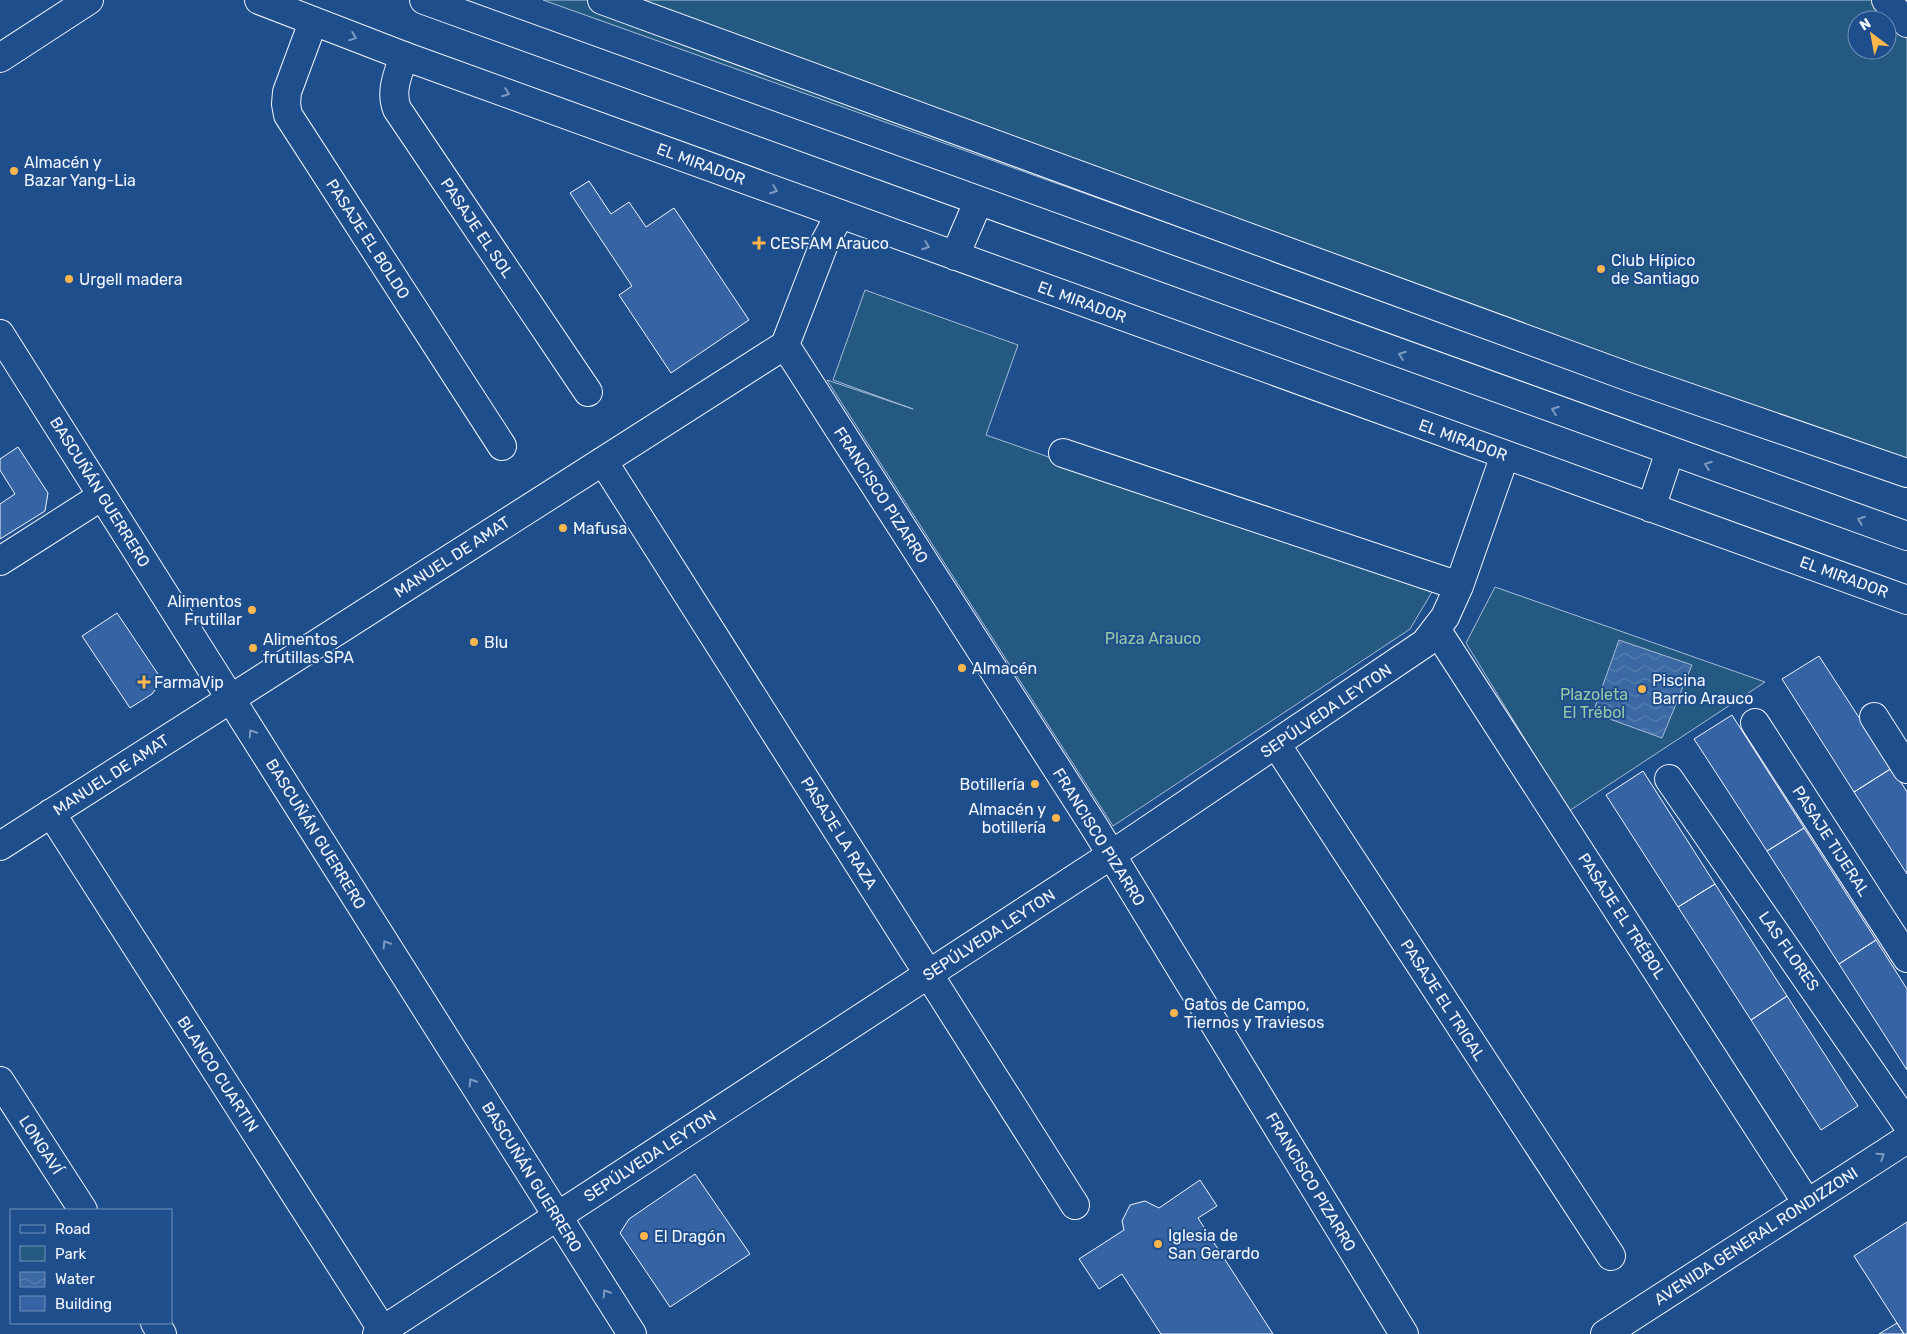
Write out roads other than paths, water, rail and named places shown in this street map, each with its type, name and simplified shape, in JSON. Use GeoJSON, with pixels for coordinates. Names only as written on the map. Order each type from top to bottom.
{"type":"FeatureCollection","features":[{"type":"Feature","properties":{"kind":"street"},"geometry":{"type":"LineString","coordinates":[[0,58],[89,0]]}},
{"type":"Feature","properties":{"kind":"street","name":"EL MIRADOR"},"geometry":{"type":"LineString","coordinates":[[259,0],[404,56],[1907,600]]}},
{"type":"Feature","properties":{"kind":"street"},"geometry":{"type":"LineString","coordinates":[[424,0],[978,202],[1907,536]]}},
{"type":"Feature","properties":{"kind":"street"},"geometry":{"type":"LineString","coordinates":[[602,0],[1632,378],[1907,473]]}},
{"type":"Feature","properties":{"kind":"street"},"geometry":{"type":"LineString","coordinates":[[1886,0],[1907,23]]}},
{"type":"Feature","properties":{"kind":"street","name":"PASAJE EL BOLDO"},"geometry":{"type":"LineString","coordinates":[[314,22],[287,92],[288,116],[502,446]]}},
{"type":"Feature","properties":{"kind":"street","name":"PASAJE EL SOL"},"geometry":{"type":"LineString","coordinates":[[404,56],[393,90],[393,99],[397,109],[588,392]]}},
{"type":"Feature","properties":{"kind":"street"},"geometry":{"type":"LineString","coordinates":[[955,256],[978,202]]}},
{"type":"Feature","properties":{"kind":"street"},"geometry":{"type":"LineString","coordinates":[[785,345],[824,244],[840,214]]}},
{"type":"Feature","properties":{"kind":"street","name":"BASCUÑÁN GUERRERO"},"geometry":{"type":"LineString","coordinates":[[0,334],[632,1334]]}},
{"type":"Feature","properties":{"kind":"street","name":"MANUEL DE AMAT"},"geometry":{"type":"LineString","coordinates":[[0,846],[785,345]]}},
{"type":"Feature","properties":{"kind":"street","name":"FRANCISCO PIZARRO"},"geometry":{"type":"LineString","coordinates":[[785,345],[1111,855],[1404,1334]]}},
{"type":"Feature","properties":{"kind":"street"},"geometry":{"type":"LineString","coordinates":[[1651,508],[1670,451]]}},
{"type":"Feature","properties":{"kind":"street"},"geometry":{"type":"LineString","coordinates":[[1063,453],[1459,586]]}},
{"type":"Feature","properties":{"kind":"street","name":"SEPÚLVEDA LEYTON"},"geometry":{"type":"LineString","coordinates":[[381,1333],[1111,855],[1425,643],[1445,617],[1459,586],[1505,455]]}},
{"type":"Feature","properties":{"kind":"street","name":"PASAJE LA RAZA"},"geometry":{"type":"LineString","coordinates":[[603,461],[1075,1205]]}},
{"type":"Feature","properties":{"kind":"street"},"geometry":{"type":"LineString","coordinates":[[0,561],[102,496]]}},
{"type":"Feature","properties":{"kind":"street","name":"PASAJE EL TRÉBOL"},"geometry":{"type":"LineString","coordinates":[[1436,629],[1807,1203]]}},
{"type":"Feature","properties":{"kind":"street"},"geometry":{"type":"LineString","coordinates":[[1874,717],[1907,769]]}},
{"type":"Feature","properties":{"kind":"street","name":"PASAJE TIJERAL"},"geometry":{"type":"LineString","coordinates":[[1755,723],[1907,958]]}},
{"type":"Feature","properties":{"kind":"street","name":"PASAJE EL TRIGAL"},"geometry":{"type":"LineString","coordinates":[[1276,744],[1611,1256]]}},
{"type":"Feature","properties":{"kind":"street","name":"LAS FLORES"},"geometry":{"type":"LineString","coordinates":[[1670,779],[1907,1124]]}},
{"type":"Feature","properties":{"kind":"street","name":"BLANCO CUARTIN"},"geometry":{"type":"LineString","coordinates":[[52,813],[381,1333]]}},
{"type":"Feature","properties":{"kind":"street","name":"LONGAVÍ"},"geometry":{"type":"LineString","coordinates":[[0,1081],[82,1209]]}},
{"type":"Feature","properties":{"kind":"street","name":"AVENIDA GENERAL RONDIZZONI"},"geometry":{"type":"LineString","coordinates":[[1605,1334],[1907,1139]]}},
{"type":"Feature","properties":{"kind":"water","name":"Piscina Barrio Arauco"},"geometry":{"type":"Polygon","coordinates":[[[1619,640],[1692,665],[1662,738],[1593,713],[1619,640]]]}},
{"type":"Feature","properties":{"kind":"place","name":"Almacén y Bazar Yang-Lia"},"geometry":{"type":"Point","coordinates":[14,171]}},
{"type":"Feature","properties":{"kind":"place","name":"CESFAM Arauco"},"geometry":{"type":"Point","coordinates":[759,243]}},
{"type":"Feature","properties":{"kind":"place","name":"Club Hípico de Santiago"},"geometry":{"type":"Point","coordinates":[1601,269]}},
{"type":"Feature","properties":{"kind":"place","name":"Urgell madera"},"geometry":{"type":"Point","coordinates":[69,279]}},
{"type":"Feature","properties":{"kind":"place","name":"Mafusa"},"geometry":{"type":"Point","coordinates":[563,528]}},
{"type":"Feature","properties":{"kind":"place","name":"Alimentos Frutillar"},"geometry":{"type":"Point","coordinates":[252,610]}},
{"type":"Feature","properties":{"kind":"place","name":"Blu"},"geometry":{"type":"Point","coordinates":[474,642]}},
{"type":"Feature","properties":{"kind":"place","name":"Alimentos frutillas SPA"},"geometry":{"type":"Point","coordinates":[253,648]}},
{"type":"Feature","properties":{"kind":"place","name":"Almacén"},"geometry":{"type":"Point","coordinates":[962,668]}},
{"type":"Feature","properties":{"kind":"place","name":"FarmaVip"},"geometry":{"type":"Point","coordinates":[144,682]}},
{"type":"Feature","properties":{"kind":"place","name":"Piscina Barrio Arauco"},"geometry":{"type":"Point","coordinates":[1642,689]}},
{"type":"Feature","properties":{"kind":"place","name":"Botillería"},"geometry":{"type":"Point","coordinates":[1035,784]}},
{"type":"Feature","properties":{"kind":"place","name":"Almacén y botillería"},"geometry":{"type":"Point","coordinates":[1056,818]}},
{"type":"Feature","properties":{"kind":"place","name":"Gatos de Campo, Tiernos y Traviesos"},"geometry":{"type":"Point","coordinates":[1174,1013]}},
{"type":"Feature","properties":{"kind":"place","name":"El Dragón"},"geometry":{"type":"Point","coordinates":[644,1236]}},
{"type":"Feature","properties":{"kind":"place","name":"Iglesia de San Gerardo"},"geometry":{"type":"Point","coordinates":[1158,1244]}},
{"type":"Feature","properties":{"kind":"park label","name":"Plaza Arauco"},"geometry":{"type":"Point","coordinates":[1153,638]}},
{"type":"Feature","properties":{"kind":"park label","name":"Plazoleta El Trébol"},"geometry":{"type":"Point","coordinates":[1594,703]}}]}
